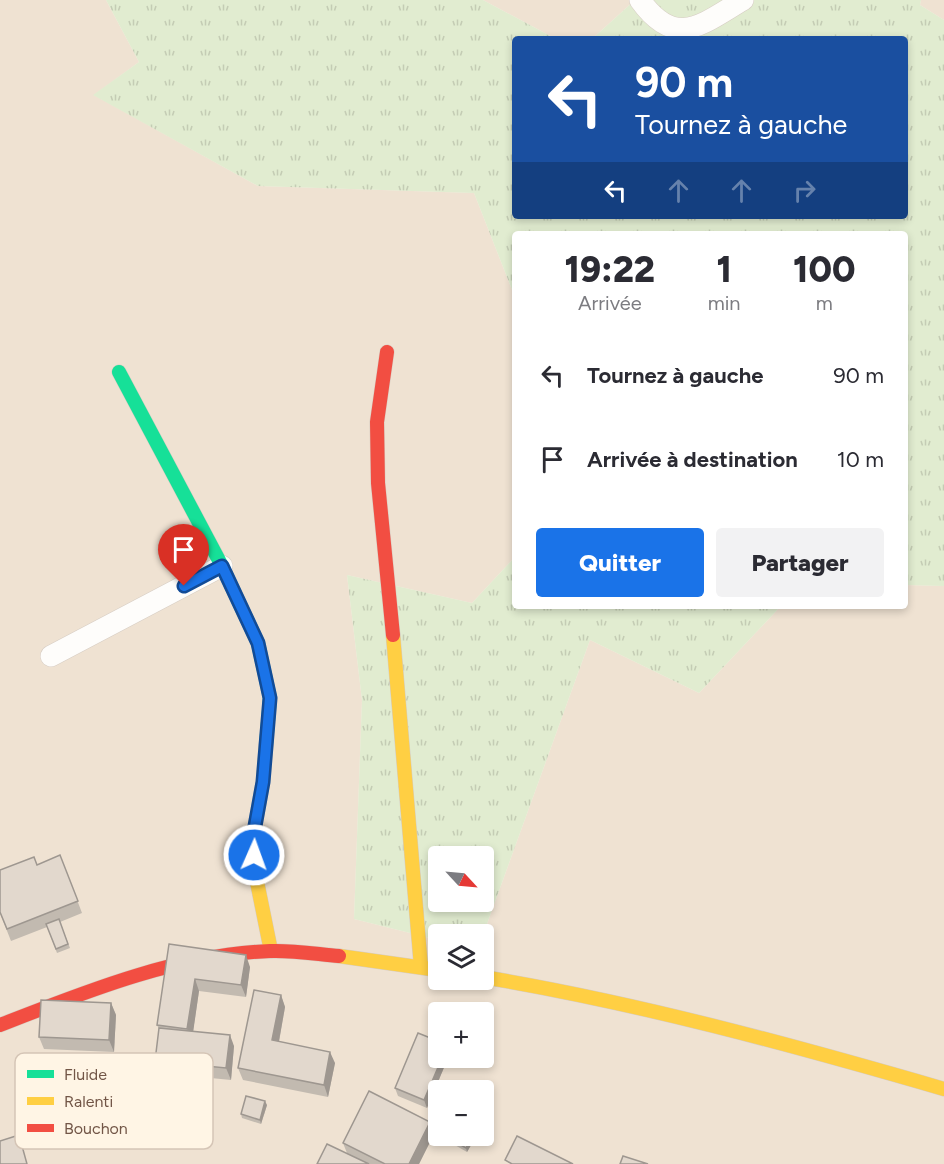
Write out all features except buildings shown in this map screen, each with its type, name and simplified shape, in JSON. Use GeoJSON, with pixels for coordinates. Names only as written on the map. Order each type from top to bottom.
{"type":"FeatureCollection","features":[{"type":"Feature","properties":{"kind":"street"},"geometry":{"type":"LineString","coordinates":[[640,0],[652,16],[663,24],[678,30],[699,26],[744,0]]}},
{"type":"Feature","properties":{"kind":"street"},"geometry":{"type":"LineString","coordinates":[[387,352],[376,423],[378,483],[390,597],[421,968]]}},
{"type":"Feature","properties":{"kind":"street"},"geometry":{"type":"LineString","coordinates":[[119,372],[222,566],[258,643],[270,698],[263,782],[253,837],[255,872],[271,951]]}},
{"type":"Feature","properties":{"kind":"street"},"geometry":{"type":"LineString","coordinates":[[51,656],[222,566]]}},
{"type":"Feature","properties":{"kind":"street"},"geometry":{"type":"LineString","coordinates":[[0,1025],[91,989],[186,962],[271,951],[340,956],[428,969]]}},
{"type":"Feature","properties":{"kind":"street"},"geometry":{"type":"LineString","coordinates":[[494,980],[549,988],[796,1046],[944,1089]]}},
{"type":"Feature","properties":{"kind":"shaded area"},"geometry":{"type":"Polygon","coordinates":[[[0,0],[106,0],[139,62],[94,95],[258,186],[474,193],[512,290],[512,560],[472,603],[347,575],[362,700],[354,919],[428,938],[428,990],[494,990],[494,924],[487,924],[491,912],[494,912],[494,905],[590,640],[699,693],[778,609],[908,609],[908,585],[944,586],[944,1164],[0,1164],[0,0]]]}},
{"type":"Feature","properties":{"kind":"shaded area"},"geometry":{"type":"Polygon","coordinates":[[[483,0],[635,0],[595,36],[550,36],[483,0]]]}},
{"type":"Feature","properties":{"kind":"shaded area"},"geometry":{"type":"Polygon","coordinates":[[[921,0],[944,0],[944,20],[920,5],[921,0]]]}},
{"type":"Feature","properties":{"kind":"green space"},"geometry":{"type":"Polygon","coordinates":[[[106,0],[483,0],[550,36],[512,36],[512,219],[908,219],[908,36],[595,36],[635,0],[921,0],[920,5],[944,20],[944,586],[908,585],[908,231],[512,231],[512,290],[474,193],[258,186],[93,95],[139,62],[106,0]]]}},
{"type":"Feature","properties":{"kind":"green space"},"geometry":{"type":"Polygon","coordinates":[[[512,560],[512,609],[778,609],[699,693],[590,640],[494,905],[494,846],[428,846],[428,912],[491,912],[487,924],[428,924],[428,938],[354,919],[362,700],[347,575],[472,603],[512,560]]]}},
{"type":"Feature","properties":{"kind":"traffic: fast"},"geometry":{"type":"LineString","coordinates":[[119,372],[222,566],[258,643],[270,698],[266,745]]}},
{"type":"Feature","properties":{"kind":"traffic: slow"},"geometry":{"type":"LineString","coordinates":[[393,635],[421,967]]}},
{"type":"Feature","properties":{"kind":"traffic: slow"},"geometry":{"type":"LineString","coordinates":[[266,745],[263,782],[253,837],[255,872],[271,951]]}},
{"type":"Feature","properties":{"kind":"traffic: slow"},"geometry":{"type":"LineString","coordinates":[[339,956],[428,969]]}},
{"type":"Feature","properties":{"kind":"traffic: slow"},"geometry":{"type":"LineString","coordinates":[[494,979],[599,999],[715,1026],[944,1089]]}},
{"type":"Feature","properties":{"kind":"traffic: jam"},"geometry":{"type":"LineString","coordinates":[[387,352],[377,422],[378,483],[393,635]]}},
{"type":"Feature","properties":{"kind":"traffic: jam"},"geometry":{"type":"LineString","coordinates":[[0,1025],[132,977],[200,959],[270,951],[339,956]]}},
{"type":"Feature","properties":{"kind":"route"},"geometry":{"type":"LineString","coordinates":[[184,586],[222,566],[258,643],[270,698],[263,782],[253,837],[254,855]]}}]}
